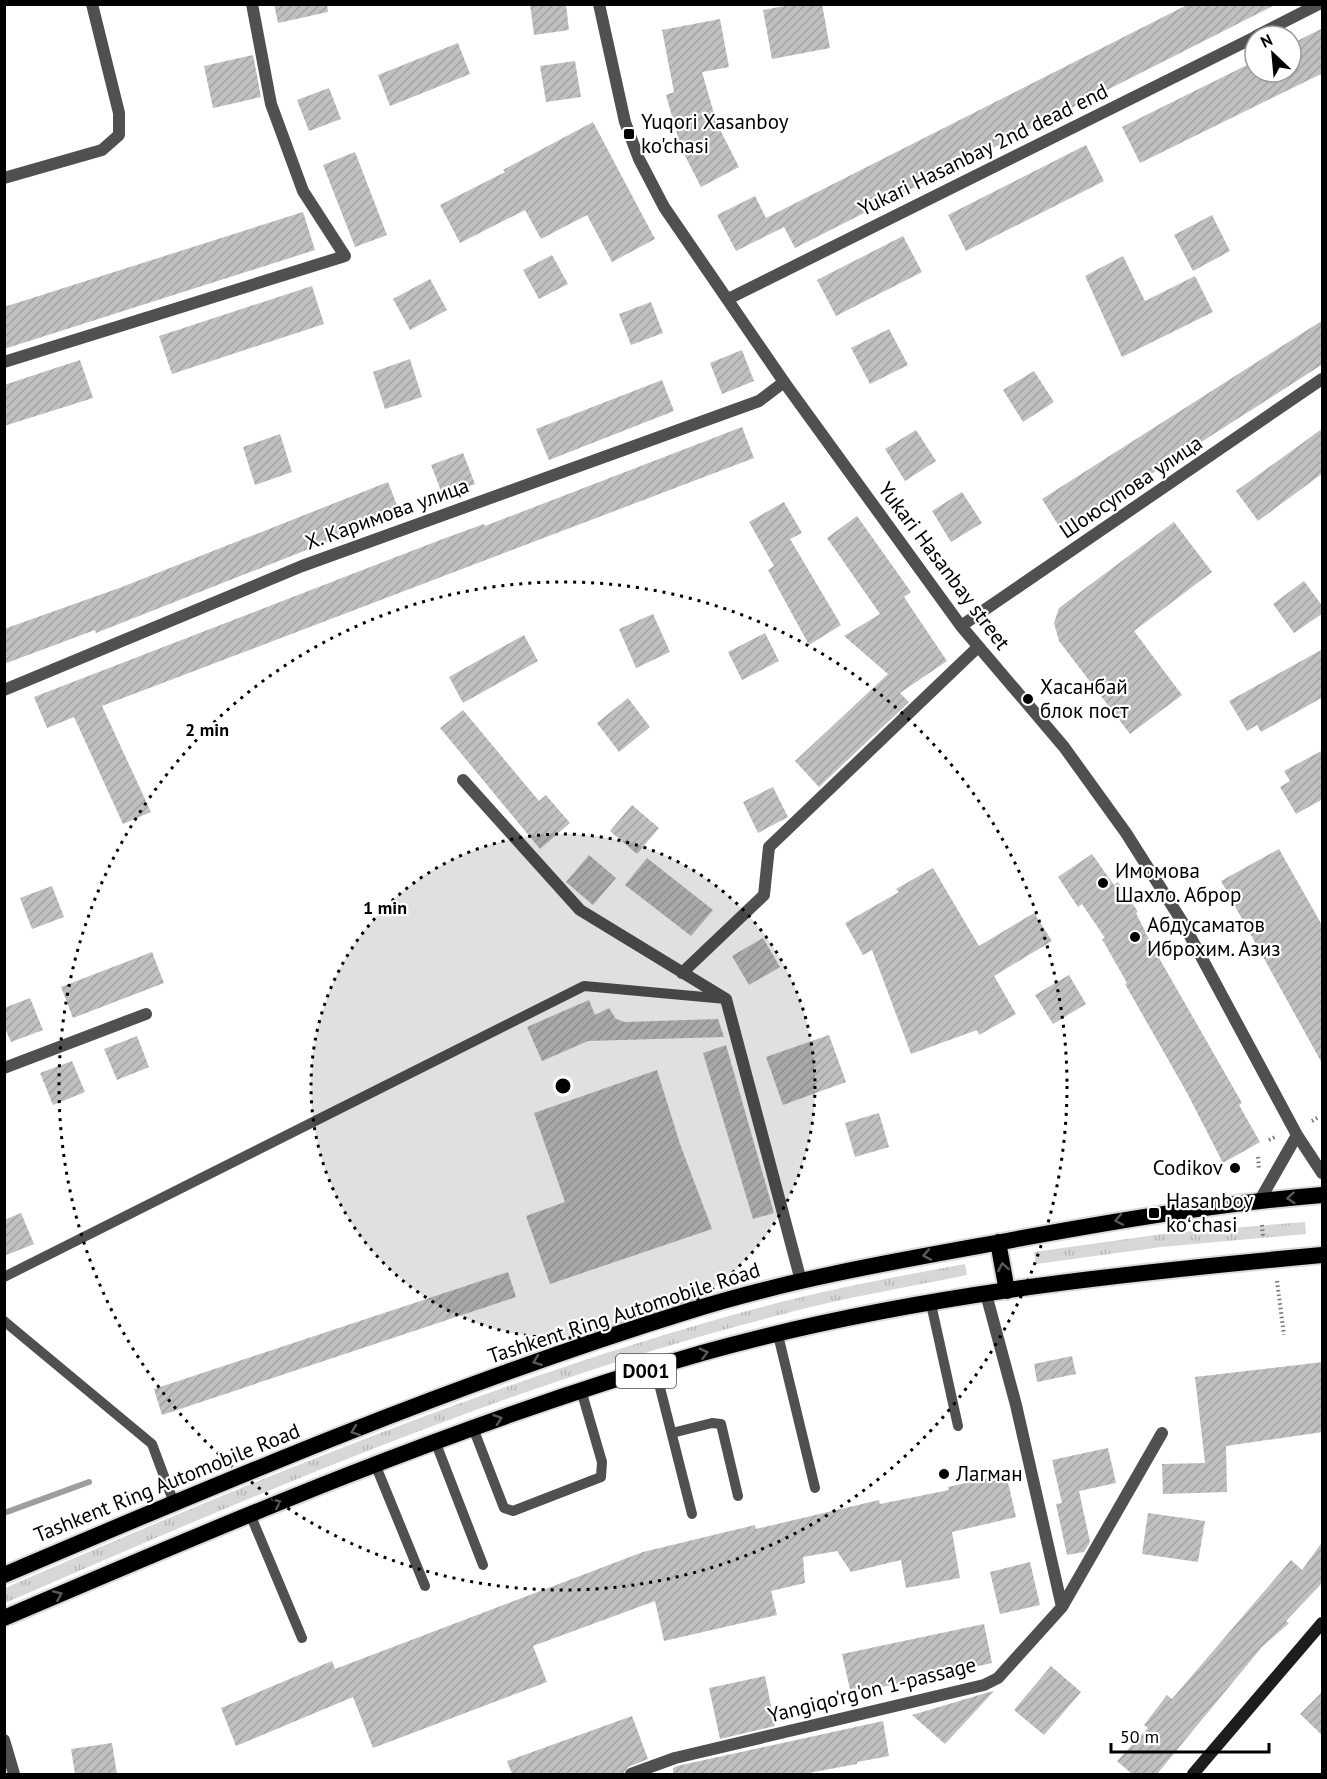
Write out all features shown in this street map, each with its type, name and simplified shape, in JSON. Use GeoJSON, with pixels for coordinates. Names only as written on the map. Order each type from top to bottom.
{"type":"FeatureCollection","features":[{"type":"Feature","properties":{"kind":"highway","name":"Tashkent Ring Automobile Road"},"geometry":{"type":"LineString","coordinates":[[4,1575],[174,1503],[550,1356],[692,1310],[801,1281],[1154,1213],[1323,1195]]}},
{"type":"Feature","properties":{"kind":"highway"},"geometry":{"type":"LineString","coordinates":[[998,1242],[1007,1291]]}},
{"type":"Feature","properties":{"kind":"highway","name":"D001"},"geometry":{"type":"LineString","coordinates":[[4,1618],[375,1464],[581,1390],[655,1368],[778,1335],[986,1294],[1184,1267],[1323,1255]]}},
{"type":"Feature","properties":{"kind":"main road"},"geometry":{"type":"LineString","coordinates":[[1193,1774],[1323,1623]]}},
{"type":"Feature","properties":{"kind":"street"},"geometry":{"type":"LineString","coordinates":[[4,178],[102,150],[119,135],[119,113],[92,4]]}},
{"type":"Feature","properties":{"kind":"street"},"geometry":{"type":"LineString","coordinates":[[4,362],[345,256],[303,191],[271,104],[252,4]]}},
{"type":"Feature","properties":{"kind":"street","name":"Yukari Hasanbay street"},"geometry":{"type":"LineString","coordinates":[[599,4],[619,100],[636,153],[664,207],[784,382],[961,626],[1064,747],[1126,833],[1183,923],[1297,1135],[1323,1173]]}},
{"type":"Feature","properties":{"kind":"street","name":"Yukari Hasanbay 2nd dead end"},"geometry":{"type":"LineString","coordinates":[[1280,24],[1319,4]]}},
{"type":"Feature","properties":{"kind":"street","name":"Yukari Hasanbay 2nd dead end"},"geometry":{"type":"LineString","coordinates":[[728,299],[1243,42]]}},
{"type":"Feature","properties":{"kind":"street","name":"Шоюсупова улица"},"geometry":{"type":"LineString","coordinates":[[961,626],[1323,380]]}},
{"type":"Feature","properties":{"kind":"street","name":"Х. Каримова улица"},"geometry":{"type":"LineString","coordinates":[[4,690],[302,566],[759,401],[784,382]]}},
{"type":"Feature","properties":{"kind":"street"},"geometry":{"type":"LineString","coordinates":[[682,973],[764,895],[768,847],[978,647]]}},
{"type":"Feature","properties":{"kind":"street"},"geometry":{"type":"LineString","coordinates":[[463,780],[580,910],[726,999],[801,1281]]}},
{"type":"Feature","properties":{"kind":"street"},"geometry":{"type":"LineString","coordinates":[[4,1068],[146,1014]]}},
{"type":"Feature","properties":{"kind":"street"},"geometry":{"type":"LineString","coordinates":[[1260,1200],[1297,1135]]}},
{"type":"Feature","properties":{"kind":"street"},"geometry":{"type":"LineString","coordinates":[[986,1294],[1016,1405],[1062,1607]]}},
{"type":"Feature","properties":{"kind":"street","name":"Yangiqo'rg'on 1-passage"},"geometry":{"type":"LineString","coordinates":[[631,1774],[675,1758],[984,1685],[998,1678],[1062,1607],[1162,1433]]}},
{"type":"Feature","properties":{"kind":"street"},"geometry":{"type":"LineString","coordinates":[[4,1740],[14,1774]]}},
{"type":"Feature","properties":{"kind":"lane"},"geometry":{"type":"LineString","coordinates":[[4,1277],[584,986],[726,999]]}},
{"type":"Feature","properties":{"kind":"lane"},"geometry":{"type":"LineString","coordinates":[[930,1304],[958,1426]]}},
{"type":"Feature","properties":{"kind":"lane"},"geometry":{"type":"LineString","coordinates":[[4,1321],[152,1444],[174,1503]]}},
{"type":"Feature","properties":{"kind":"lane"},"geometry":{"type":"LineString","coordinates":[[778,1335],[815,1488]]}},
{"type":"Feature","properties":{"kind":"lane"},"geometry":{"type":"LineString","coordinates":[[655,1368],[692,1514]]}},
{"type":"Feature","properties":{"kind":"lane"},"geometry":{"type":"LineString","coordinates":[[473,1428],[504,1508],[513,1511],[601,1477],[602,1462],[581,1390]]}},
{"type":"Feature","properties":{"kind":"lane"},"geometry":{"type":"LineString","coordinates":[[672,1433],[712,1422],[721,1424],[738,1496]]}},
{"type":"Feature","properties":{"kind":"lane"},"geometry":{"type":"LineString","coordinates":[[435,1441],[483,1565]]}},
{"type":"Feature","properties":{"kind":"lane"},"geometry":{"type":"LineString","coordinates":[[375,1464],[425,1586]]}},
{"type":"Feature","properties":{"kind":"lane"},"geometry":{"type":"LineString","coordinates":[[250,1514],[302,1638]]}},
{"type":"Feature","properties":{"kind":"path"},"geometry":{"type":"LineString","coordinates":[[1312,1120],[1319,1117]]}},
{"type":"Feature","properties":{"kind":"path"},"geometry":{"type":"LineString","coordinates":[[1269,1140],[1276,1136]]}},
{"type":"Feature","properties":{"kind":"path"},"geometry":{"type":"LineString","coordinates":[[1262,1225],[1263,1237]]}},
{"type":"Feature","properties":{"kind":"path"},"geometry":{"type":"LineString","coordinates":[[1277,1281],[1284,1335]]}},
{"type":"Feature","properties":{"kind":"green space"},"geometry":{"type":"Polygon","coordinates":[[[1305,1222],[1306,1234],[1161,1247],[1036,1264],[1034,1252],[1170,1233],[1305,1222]]]}},
{"type":"Feature","properties":{"kind":"green space"},"geometry":{"type":"Polygon","coordinates":[[[965,1264],[967,1275],[813,1307],[690,1339],[490,1405],[294,1480],[5,1603],[5,1588],[292,1467],[487,1394],[585,1360],[785,1301],[965,1264]]]}},
{"type":"Feature","properties":{"kind":"building"},"geometry":{"type":"Polygon","coordinates":[[[274,4],[327,4],[328,12],[278,23],[274,4]]]}},
{"type":"Feature","properties":{"kind":"building"},"geometry":{"type":"Polygon","coordinates":[[[530,4],[566,4],[569,30],[534,35],[530,4]]]}},
{"type":"Feature","properties":{"kind":"building"},"geometry":{"type":"Polygon","coordinates":[[[795,4],[822,4],[830,48],[772,59],[763,10],[795,4]]]}},
{"type":"Feature","properties":{"kind":"building"},"geometry":{"type":"Polygon","coordinates":[[[1189,4],[1277,4],[795,248],[784,227],[736,251],[717,215],[755,196],[766,218],[1189,4]]]}},
{"type":"Feature","properties":{"kind":"building"},"geometry":{"type":"Polygon","coordinates":[[[720,19],[729,67],[702,72],[717,124],[739,167],[701,187],[681,148],[666,95],[674,92],[662,30],[720,19]]]}},
{"type":"Feature","properties":{"kind":"building"},"geometry":{"type":"Polygon","coordinates":[[[1323,28],[1323,73],[1303,83],[1303,38],[1323,28]]]}},
{"type":"Feature","properties":{"kind":"building"},"geometry":{"type":"Polygon","coordinates":[[[458,43],[470,74],[390,106],[378,75],[458,43]]]}},
{"type":"Feature","properties":{"kind":"building"},"geometry":{"type":"Polygon","coordinates":[[[253,55],[261,97],[213,108],[204,66],[253,55]]]}},
{"type":"Feature","properties":{"kind":"building"},"geometry":{"type":"Polygon","coordinates":[[[575,61],[581,97],[546,102],[540,66],[575,61]]]}},
{"type":"Feature","properties":{"kind":"building"},"geometry":{"type":"Polygon","coordinates":[[[1243,67],[1243,84],[1301,84],[1140,163],[1122,127],[1243,67]]]}},
{"type":"Feature","properties":{"kind":"building"},"geometry":{"type":"Polygon","coordinates":[[[329,88],[341,119],[309,131],[297,100],[329,88]]]}},
{"type":"Feature","properties":{"kind":"building"},"geometry":{"type":"Polygon","coordinates":[[[593,122],[655,239],[612,262],[587,215],[541,239],[525,210],[460,243],[440,205],[505,172],[503,170],[593,122]]]}},
{"type":"Feature","properties":{"kind":"building"},"geometry":{"type":"Polygon","coordinates":[[[1086,145],[1104,181],[966,251],[948,215],[1086,145]]]}},
{"type":"Feature","properties":{"kind":"building"},"geometry":{"type":"Polygon","coordinates":[[[355,152],[387,235],[355,247],[323,165],[355,152]]]}},
{"type":"Feature","properties":{"kind":"building"},"geometry":{"type":"Polygon","coordinates":[[[303,212],[315,250],[4,349],[4,307],[303,212]]]}},
{"type":"Feature","properties":{"kind":"building"},"geometry":{"type":"Polygon","coordinates":[[[1212,215],[1230,251],[1193,271],[1174,235],[1212,215]]]}},
{"type":"Feature","properties":{"kind":"building"},"geometry":{"type":"Polygon","coordinates":[[[903,236],[922,272],[836,316],[817,280],[903,236]]]}},
{"type":"Feature","properties":{"kind":"building"},"geometry":{"type":"Polygon","coordinates":[[[552,255],[568,284],[539,299],[523,270],[552,255]]]}},
{"type":"Feature","properties":{"kind":"building"},"geometry":{"type":"Polygon","coordinates":[[[1123,256],[1145,301],[1195,276],[1213,312],[1122,357],[1085,276],[1123,256]]]}},
{"type":"Feature","properties":{"kind":"building"},"geometry":{"type":"Polygon","coordinates":[[[430,279],[447,310],[410,330],[393,299],[430,279]]]}},
{"type":"Feature","properties":{"kind":"building"},"geometry":{"type":"Polygon","coordinates":[[[312,286],[324,324],[172,374],[159,336],[312,286]]]}},
{"type":"Feature","properties":{"kind":"building"},"geometry":{"type":"Polygon","coordinates":[[[651,302],[663,333],[631,345],[619,314],[651,302]]]}},
{"type":"Feature","properties":{"kind":"building"},"geometry":{"type":"Polygon","coordinates":[[[1323,320],[1323,364],[1062,531],[1042,499],[1323,320]]]}},
{"type":"Feature","properties":{"kind":"building"},"geometry":{"type":"Polygon","coordinates":[[[889,329],[908,365],[870,384],[851,348],[889,329]]]}},
{"type":"Feature","properties":{"kind":"building"},"geometry":{"type":"Polygon","coordinates":[[[742,350],[754,381],[722,394],[710,363],[742,350]]]}},
{"type":"Feature","properties":{"kind":"building"},"geometry":{"type":"Polygon","coordinates":[[[410,359],[422,397],[385,409],[373,372],[410,359]]]}},
{"type":"Feature","properties":{"kind":"building"},"geometry":{"type":"Polygon","coordinates":[[[80,360],[93,398],[4,426],[4,385],[80,360]]]}},
{"type":"Feature","properties":{"kind":"building"},"geometry":{"type":"Polygon","coordinates":[[[1034,371],[1054,402],[1023,422],[1003,390],[1034,371]]]}},
{"type":"Feature","properties":{"kind":"building"},"geometry":{"type":"Polygon","coordinates":[[[662,380],[674,411],[549,460],[536,429],[662,380]]]}},
{"type":"Feature","properties":{"kind":"building"},"geometry":{"type":"Polygon","coordinates":[[[742,427],[754,458],[102,706],[151,812],[123,824],[74,717],[47,728],[34,697],[440,540],[484,524],[485,526],[742,427]]]}},
{"type":"Feature","properties":{"kind":"building"},"geometry":{"type":"Polygon","coordinates":[[[1323,428],[1323,473],[1258,521],[1236,491],[1323,428]]]}},
{"type":"Feature","properties":{"kind":"building"},"geometry":{"type":"Polygon","coordinates":[[[916,430],[936,461],[905,481],[885,449],[916,430]]]}},
{"type":"Feature","properties":{"kind":"building"},"geometry":{"type":"Polygon","coordinates":[[[280,434],[292,472],[255,485],[243,447],[280,434]]]}},
{"type":"Feature","properties":{"kind":"building"},"geometry":{"type":"Polygon","coordinates":[[[463,453],[475,484],[443,496],[431,465],[463,453]]]}},
{"type":"Feature","properties":{"kind":"building"},"geometry":{"type":"Polygon","coordinates":[[[388,482],[400,513],[96,633],[95,630],[4,664],[4,629],[122,587],[388,482]]]}},
{"type":"Feature","properties":{"kind":"building"},"geometry":{"type":"Polygon","coordinates":[[[962,492],[982,523],[951,542],[932,511],[962,492]]]}},
{"type":"Feature","properties":{"kind":"building"},"geometry":{"type":"Polygon","coordinates":[[[784,502],[802,533],[790,539],[841,625],[809,645],[768,570],[774,566],[749,522],[784,502]]]}},
{"type":"Feature","properties":{"kind":"building"},"geometry":{"type":"Polygon","coordinates":[[[857,516],[911,592],[904,597],[947,661],[900,693],[909,702],[819,787],[795,761],[888,674],[844,636],[880,614],[827,538],[857,516]]]}},
{"type":"Feature","properties":{"kind":"building"},"geometry":{"type":"Polygon","coordinates":[[[1174,522],[1212,572],[1134,631],[1182,695],[1130,734],[1059,641],[1054,623],[1059,608],[1174,522]]]}},
{"type":"Feature","properties":{"kind":"building"},"geometry":{"type":"Polygon","coordinates":[[[1304,581],[1323,607],[1323,613],[1294,633],[1273,604],[1304,581]]]}},
{"type":"Feature","properties":{"kind":"building"},"geometry":{"type":"Polygon","coordinates":[[[653,614],[670,652],[636,668],[619,629],[653,614]]]}},
{"type":"Feature","properties":{"kind":"building"},"geometry":{"type":"Polygon","coordinates":[[[765,633],[779,661],[742,680],[728,652],[765,633]]]}},
{"type":"Feature","properties":{"kind":"building"},"geometry":{"type":"Polygon","coordinates":[[[524,635],[538,661],[463,703],[449,677],[524,635]]]}},
{"type":"Feature","properties":{"kind":"building"},"geometry":{"type":"Polygon","coordinates":[[[1323,649],[1323,697],[1261,732],[1257,725],[1247,731],[1229,701],[1323,649]]]}},
{"type":"Feature","properties":{"kind":"building"},"geometry":{"type":"Polygon","coordinates":[[[628,698],[650,727],[619,752],[597,723],[628,698]]]}},
{"type":"Feature","properties":{"kind":"building"},"geometry":{"type":"Polygon","coordinates":[[[463,710],[539,801],[546,795],[570,823],[540,849],[440,728],[463,710]]]}},
{"type":"Feature","properties":{"kind":"building"},"geometry":{"type":"Polygon","coordinates":[[[1323,750],[1323,799],[1296,814],[1280,787],[1290,781],[1284,771],[1323,750]]]}},
{"type":"Feature","properties":{"kind":"building"},"geometry":{"type":"Polygon","coordinates":[[[773,787],[788,817],[758,833],[743,802],[773,787]]]}},
{"type":"Feature","properties":{"kind":"building"},"geometry":{"type":"Polygon","coordinates":[[[632,805],[659,828],[637,854],[610,831],[632,805]]]}},
{"type":"Feature","properties":{"kind":"building"},"geometry":{"type":"Polygon","coordinates":[[[1279,849],[1323,927],[1323,1065],[1221,881],[1279,849]]]}},
{"type":"Feature","properties":{"kind":"building"},"geometry":{"type":"Polygon","coordinates":[[[1092,854],[1114,885],[1118,882],[1138,912],[1136,913],[1155,951],[1242,1103],[1239,1105],[1260,1142],[1223,1163],[1186,1091],[1125,984],[1127,983],[1102,939],[1105,938],[1082,904],[1078,907],[1058,877],[1092,854]]]}},
{"type":"Feature","properties":{"kind":"building"},"geometry":{"type":"Polygon","coordinates":[[[589,855],[616,878],[593,905],[566,882],[589,855]]]}},
{"type":"Feature","properties":{"kind":"building"},"geometry":{"type":"Polygon","coordinates":[[[647,858],[713,910],[691,936],[625,885],[647,858]]]}},
{"type":"Feature","properties":{"kind":"building"},"geometry":{"type":"Polygon","coordinates":[[[933,868],[979,946],[1034,913],[1052,941],[994,976],[1016,1014],[979,1035],[977,1030],[911,1054],[872,950],[863,955],[845,923],[899,892],[896,889],[933,868]]]}},
{"type":"Feature","properties":{"kind":"building"},"geometry":{"type":"Polygon","coordinates":[[[52,886],[64,917],[32,929],[20,898],[52,886]]]}},
{"type":"Feature","properties":{"kind":"building"},"geometry":{"type":"Polygon","coordinates":[[[763,938],[780,967],[749,985],[732,956],[763,938]]]}},
{"type":"Feature","properties":{"kind":"building"},"geometry":{"type":"Polygon","coordinates":[[[152,952],[164,983],[73,1018],[61,987],[152,952]]]}},
{"type":"Feature","properties":{"kind":"building"},"geometry":{"type":"Polygon","coordinates":[[[1069,975],[1086,1004],[1053,1024],[1035,995],[1069,975]]]}},
{"type":"Feature","properties":{"kind":"building"},"geometry":{"type":"Polygon","coordinates":[[[30,998],[43,1030],[11,1042],[4,1026],[4,1008],[30,998]]]}},
{"type":"Feature","properties":{"kind":"building"},"geometry":{"type":"Polygon","coordinates":[[[589,1000],[595,1015],[609,1008],[616,1019],[625,1022],[718,1019],[724,1037],[588,1041],[542,1061],[527,1027],[589,1000]]]}},
{"type":"Feature","properties":{"kind":"building"},"geometry":{"type":"Polygon","coordinates":[[[829,1035],[846,1082],[783,1105],[766,1057],[829,1035]]]}},
{"type":"Feature","properties":{"kind":"building"},"geometry":{"type":"Polygon","coordinates":[[[137,1036],[149,1067],[117,1080],[104,1049],[137,1036]]]}},
{"type":"Feature","properties":{"kind":"building"},"geometry":{"type":"Polygon","coordinates":[[[726,1045],[774,1213],[753,1219],[703,1053],[726,1045]]]}},
{"type":"Feature","properties":{"kind":"building"},"geometry":{"type":"Polygon","coordinates":[[[72,1061],[85,1092],[53,1105],[40,1073],[72,1061]]]}},
{"type":"Feature","properties":{"kind":"building"},"geometry":{"type":"Polygon","coordinates":[[[657,1070],[680,1144],[712,1229],[550,1284],[526,1216],[565,1202],[534,1113],[657,1070]]]}},
{"type":"Feature","properties":{"kind":"building"},"geometry":{"type":"Polygon","coordinates":[[[879,1113],[889,1147],[855,1157],[845,1123],[879,1113]]]}},
{"type":"Feature","properties":{"kind":"building"},"geometry":{"type":"Polygon","coordinates":[[[21,1213],[34,1244],[4,1256],[4,1220],[21,1213]]]}},
{"type":"Feature","properties":{"kind":"building"},"geometry":{"type":"Polygon","coordinates":[[[508,1272],[516,1297],[162,1415],[154,1389],[508,1272]]]}},
{"type":"Feature","properties":{"kind":"building"},"geometry":{"type":"Polygon","coordinates":[[[1072,1356],[1076,1374],[1037,1382],[1034,1364],[1072,1356]]]}},
{"type":"Feature","properties":{"kind":"building"},"geometry":{"type":"Polygon","coordinates":[[[1323,1362],[1323,1432],[1226,1446],[1227,1492],[1163,1494],[1162,1464],[1205,1463],[1195,1377],[1323,1362]]]}},
{"type":"Feature","properties":{"kind":"building"},"geometry":{"type":"Polygon","coordinates":[[[1108,1448],[1116,1483],[1079,1491],[1090,1542],[1084,1552],[1067,1555],[1056,1504],[1062,1503],[1052,1460],[1108,1448]]]}},
{"type":"Feature","properties":{"kind":"building"},"geometry":{"type":"Polygon","coordinates":[[[1006,1474],[1016,1517],[952,1532],[960,1578],[906,1588],[901,1560],[851,1572],[837,1551],[803,1557],[805,1583],[771,1591],[777,1615],[664,1641],[655,1601],[533,1646],[547,1682],[373,1748],[353,1697],[236,1746],[221,1708],[332,1661],[335,1669],[643,1552],[755,1525],[756,1529],[879,1500],[880,1504],[949,1490],[948,1487],[1006,1474]]]}},
{"type":"Feature","properties":{"kind":"building"},"geometry":{"type":"Polygon","coordinates":[[[1148,1513],[1205,1521],[1198,1562],[1142,1554],[1148,1513]]]}},
{"type":"Feature","properties":{"kind":"building"},"geometry":{"type":"Polygon","coordinates":[[[1323,1541],[1323,1582],[1286,1621],[1289,1623],[1262,1647],[1157,1774],[1132,1774],[1117,1761],[1148,1728],[1144,1725],[1167,1695],[1172,1699],[1291,1560],[1302,1570],[1323,1541]]]}},
{"type":"Feature","properties":{"kind":"building"},"geometry":{"type":"Polygon","coordinates":[[[1030,1562],[1040,1605],[1000,1614],[990,1572],[1030,1562]]]}},
{"type":"Feature","properties":{"kind":"building"},"geometry":{"type":"Polygon","coordinates":[[[984,1624],[992,1663],[882,1687],[875,1681],[877,1688],[851,1694],[842,1654],[984,1624]]]}},
{"type":"Feature","properties":{"kind":"building"},"geometry":{"type":"Polygon","coordinates":[[[1051,1666],[1081,1692],[1044,1735],[1014,1710],[1051,1666]]]}},
{"type":"Feature","properties":{"kind":"building"},"geometry":{"type":"Polygon","coordinates":[[[765,1676],[775,1726],[720,1739],[709,1688],[765,1676]]]}},
{"type":"Feature","properties":{"kind":"building"},"geometry":{"type":"Polygon","coordinates":[[[994,1691],[945,1744],[912,1715],[986,1693],[994,1691]]]}},
{"type":"Feature","properties":{"kind":"building"},"geometry":{"type":"Polygon","coordinates":[[[1323,1691],[1323,1736],[1300,1714],[1323,1691]]]}},
{"type":"Feature","properties":{"kind":"building"},"geometry":{"type":"Polygon","coordinates":[[[632,1716],[648,1759],[628,1767],[623,1774],[512,1774],[507,1761],[632,1716]]]}},
{"type":"Feature","properties":{"kind":"building"},"geometry":{"type":"Polygon","coordinates":[[[883,1721],[889,1756],[803,1774],[673,1774],[673,1768],[677,1766],[883,1721]]]}},
{"type":"Feature","properties":{"kind":"building"},"geometry":{"type":"Polygon","coordinates":[[[112,1743],[117,1774],[75,1774],[71,1749],[112,1743]]]}},
{"type":"Feature","properties":{"kind":"waterway"},"geometry":{"type":"LineString","coordinates":[[4,1513],[89,1482]]}},
{"type":"Feature","properties":{"kind":"place","name":"Yuqori Xasanboy ko'chasi"},"geometry":{"type":"Point","coordinates":[629,134]}},
{"type":"Feature","properties":{"kind":"place","name":"Хасанбай блок пост"},"geometry":{"type":"Point","coordinates":[1028,699]}},
{"type":"Feature","properties":{"kind":"place","name":"Имомова Шахло. Аброр"},"geometry":{"type":"Point","coordinates":[1103,883]}},
{"type":"Feature","properties":{"kind":"place","name":"Абдусаматов Иброхим. Азиз"},"geometry":{"type":"Point","coordinates":[1135,937]}},
{"type":"Feature","properties":{"kind":"place","name":"Codikov"},"geometry":{"type":"Point","coordinates":[1235,1168]}},
{"type":"Feature","properties":{"kind":"place","name":"Hasanboy koʻchasi"},"geometry":{"type":"Point","coordinates":[1154,1213]}},
{"type":"Feature","properties":{"kind":"place","name":"Лагман"},"geometry":{"type":"Point","coordinates":[944,1474]}}]}
